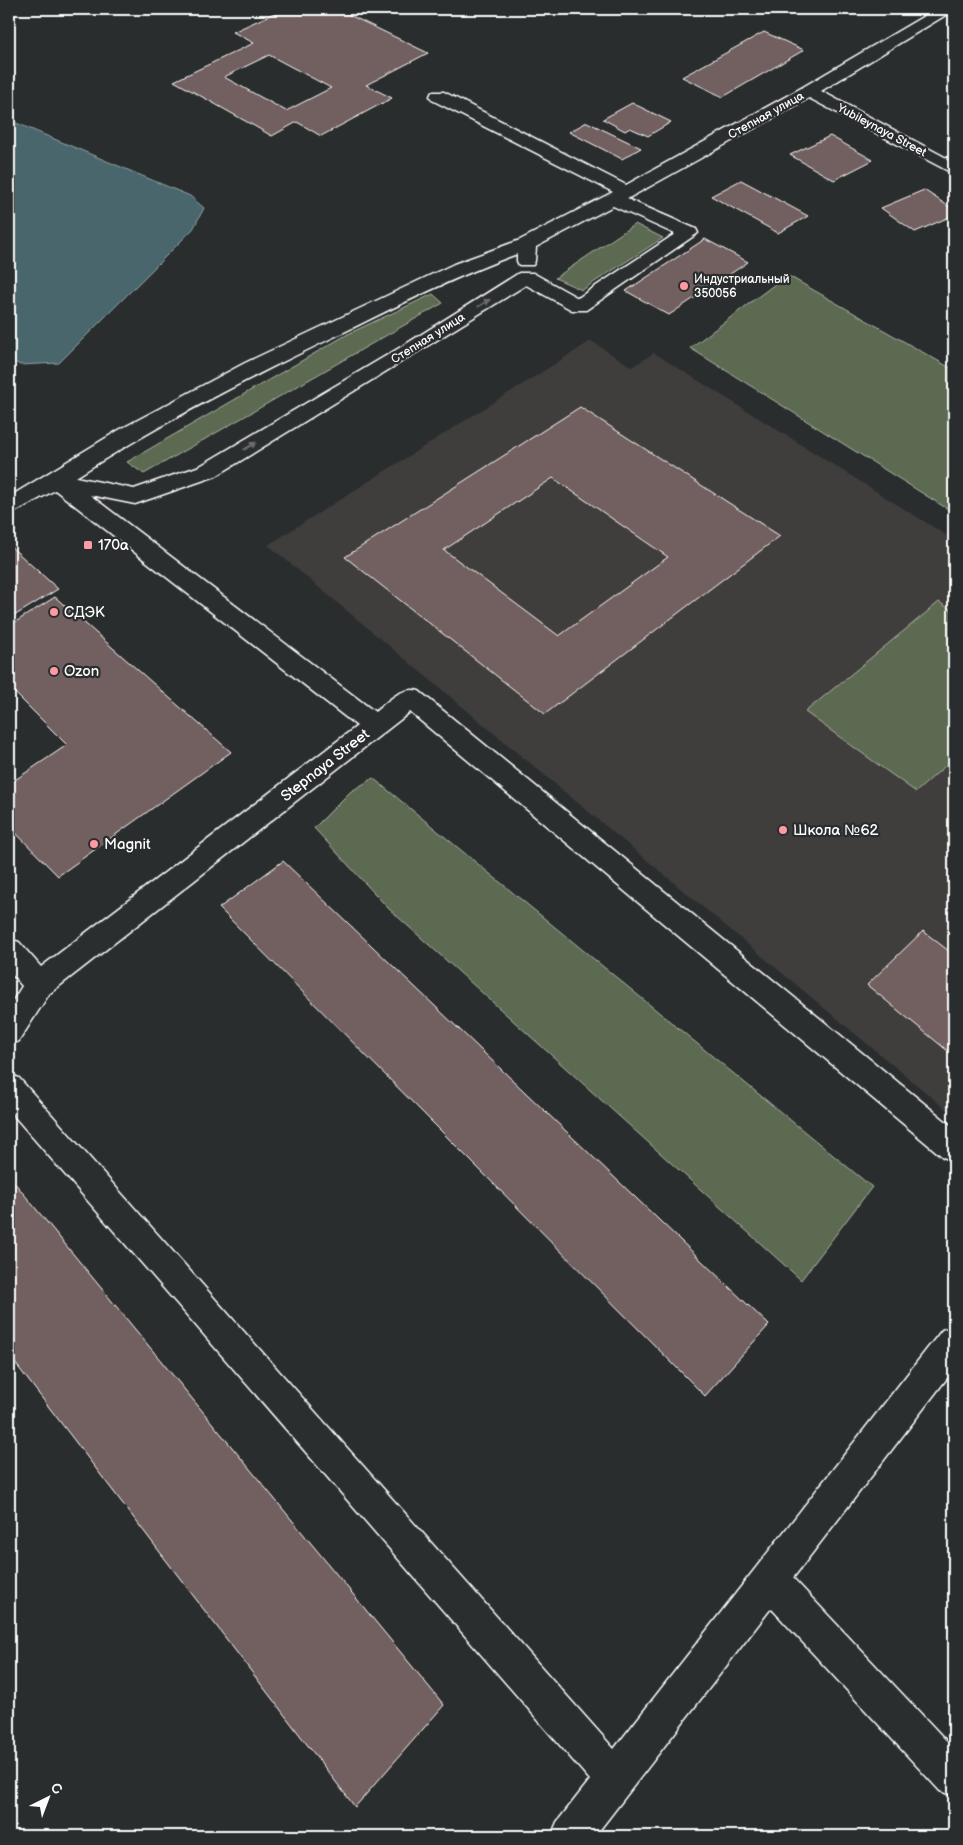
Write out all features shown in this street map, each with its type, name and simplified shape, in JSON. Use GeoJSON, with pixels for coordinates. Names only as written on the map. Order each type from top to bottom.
{"type":"FeatureCollection","features":[{"type":"Feature","properties":{"kind":"street"},"geometry":{"type":"LineString","coordinates":[[941,12],[954,20]]}},
{"type":"Feature","properties":{"kind":"street","name":"Степная улица"},"geometry":{"type":"LineString","coordinates":[[56,480],[126,436],[252,368],[461,268],[527,244],[620,196],[809,91],[941,12]]}},
{"type":"Feature","properties":{"kind":"street","name":"Yubileynaya Street"},"geometry":{"type":"LineString","coordinates":[[809,91],[954,168]]}},
{"type":"Feature","properties":{"kind":"street"},"geometry":{"type":"LineString","coordinates":[[438,96],[689,234],[579,306],[526,277],[527,244]]}},
{"type":"Feature","properties":{"kind":"street","name":"Степная улица"},"geometry":{"type":"LineString","coordinates":[[56,480],[135,497],[208,471],[413,348],[526,277]]}},
{"type":"Feature","properties":{"kind":"street"},"geometry":{"type":"LineString","coordinates":[[9,507],[56,480]]}},
{"type":"Feature","properties":{"kind":"street","name":"Stepnaya Street"},"geometry":{"type":"LineString","coordinates":[[9,1032],[39,985],[375,726],[56,480]]}},
{"type":"Feature","properties":{"kind":"street"},"geometry":{"type":"LineString","coordinates":[[375,726],[410,698],[954,1147]]}},
{"type":"Feature","properties":{"kind":"street"},"geometry":{"type":"LineString","coordinates":[[9,951],[39,985]]}},
{"type":"Feature","properties":{"kind":"street"},"geometry":{"type":"LineString","coordinates":[[9,1088],[615,1779]]}},
{"type":"Feature","properties":{"kind":"street"},"geometry":{"type":"LineString","coordinates":[[571,1836],[954,1342]]}},
{"type":"Feature","properties":{"kind":"street"},"geometry":{"type":"LineString","coordinates":[[770,1580],[954,1777]]}},
{"type":"Feature","properties":{"kind":"shaded area","name":"Школа №62"},"geometry":{"type":"Polygon","coordinates":[[[591,341],[632,367],[654,353],[954,540],[954,1116],[268,545],[591,341]]]}},
{"type":"Feature","properties":{"kind":"green space"},"geometry":{"type":"Polygon","coordinates":[[[635,224],[663,238],[582,290],[555,278],[635,224]]]}},
{"type":"Feature","properties":{"kind":"green space"},"geometry":{"type":"Polygon","coordinates":[[[787,275],[954,370],[954,513],[690,348],[787,275]]]}},
{"type":"Feature","properties":{"kind":"green space"},"geometry":{"type":"Polygon","coordinates":[[[433,294],[443,303],[144,474],[127,462],[348,334],[433,294]]]}},
{"type":"Feature","properties":{"kind":"green space"},"geometry":{"type":"Polygon","coordinates":[[[939,602],[954,612],[954,758],[916,792],[805,712],[939,602]]]}},
{"type":"Feature","properties":{"kind":"green space"},"geometry":{"type":"Polygon","coordinates":[[[373,778],[872,1187],[801,1280],[388,908],[314,828],[350,792],[373,778]]]}},
{"type":"Feature","properties":{"kind":"water"},"geometry":{"type":"Polygon","coordinates":[[[9,120],[190,196],[204,208],[193,229],[59,363],[20,365],[9,359],[9,120]]]}},
{"type":"Feature","properties":{"kind":"building"},"geometry":{"type":"Polygon","coordinates":[[[283,9],[293,12],[300,9],[323,9],[328,11],[337,9],[428,53],[366,85],[392,98],[321,136],[297,122],[272,136],[174,81],[254,43],[233,32],[283,9]],[[269,55],[224,77],[286,111],[331,88],[269,55]]]}},
{"type":"Feature","properties":{"kind":"building"},"geometry":{"type":"Polygon","coordinates":[[[764,32],[804,50],[723,97],[682,77],[764,32]]]}},
{"type":"Feature","properties":{"kind":"building"},"geometry":{"type":"Polygon","coordinates":[[[632,103],[671,122],[648,136],[630,128],[625,131],[603,119],[632,103]]]}},
{"type":"Feature","properties":{"kind":"building"},"geometry":{"type":"Polygon","coordinates":[[[587,122],[641,148],[622,159],[569,132],[587,122]]]}},
{"type":"Feature","properties":{"kind":"building"},"geometry":{"type":"Polygon","coordinates":[[[830,136],[873,160],[834,180],[790,155],[830,136]]]}},
{"type":"Feature","properties":{"kind":"building"},"geometry":{"type":"Polygon","coordinates":[[[741,180],[808,216],[778,233],[711,196],[741,180]]]}},
{"type":"Feature","properties":{"kind":"building"},"geometry":{"type":"Polygon","coordinates":[[[924,190],[954,210],[954,215],[915,232],[881,208],[924,190]]]}},
{"type":"Feature","properties":{"kind":"building"},"geometry":{"type":"Polygon","coordinates":[[[705,239],[748,262],[669,315],[626,291],[705,239]]]}},
{"type":"Feature","properties":{"kind":"building"},"geometry":{"type":"Polygon","coordinates":[[[580,407],[780,536],[545,714],[345,557],[580,407]],[[553,478],[444,550],[559,636],[668,557],[553,478]]]}},
{"type":"Feature","properties":{"kind":"building"},"geometry":{"type":"Polygon","coordinates":[[[9,545],[58,589],[9,619],[9,545]]]}},
{"type":"Feature","properties":{"kind":"building"},"geometry":{"type":"Polygon","coordinates":[[[55,597],[231,752],[58,876],[9,826],[9,784],[67,745],[9,687],[9,649],[14,646],[9,642],[9,626],[55,597]]]}},
{"type":"Feature","properties":{"kind":"building"},"geometry":{"type":"Polygon","coordinates":[[[283,861],[769,1325],[705,1396],[219,908],[283,861]]]}},
{"type":"Feature","properties":{"kind":"building"},"geometry":{"type":"Polygon","coordinates":[[[923,931],[954,955],[954,1056],[867,985],[923,931]]]}},
{"type":"Feature","properties":{"kind":"building"},"geometry":{"type":"Polygon","coordinates":[[[9,1176],[444,1705],[355,1807],[9,1355],[9,1176]]]}},
{"type":"Feature","properties":{"kind":"place","name":"Индустриальный 350056"},"geometry":{"type":"Point","coordinates":[684,286]}},
{"type":"Feature","properties":{"kind":"place","name":"170а"},"geometry":{"type":"Point","coordinates":[88,545]}},
{"type":"Feature","properties":{"kind":"place","name":"СДЭК"},"geometry":{"type":"Point","coordinates":[54,612]}},
{"type":"Feature","properties":{"kind":"place","name":"Ozon"},"geometry":{"type":"Point","coordinates":[54,671]}},
{"type":"Feature","properties":{"kind":"place","name":"Школа №62"},"geometry":{"type":"Point","coordinates":[783,830]}},
{"type":"Feature","properties":{"kind":"place","name":"Magnit"},"geometry":{"type":"Point","coordinates":[94,844]}}]}
